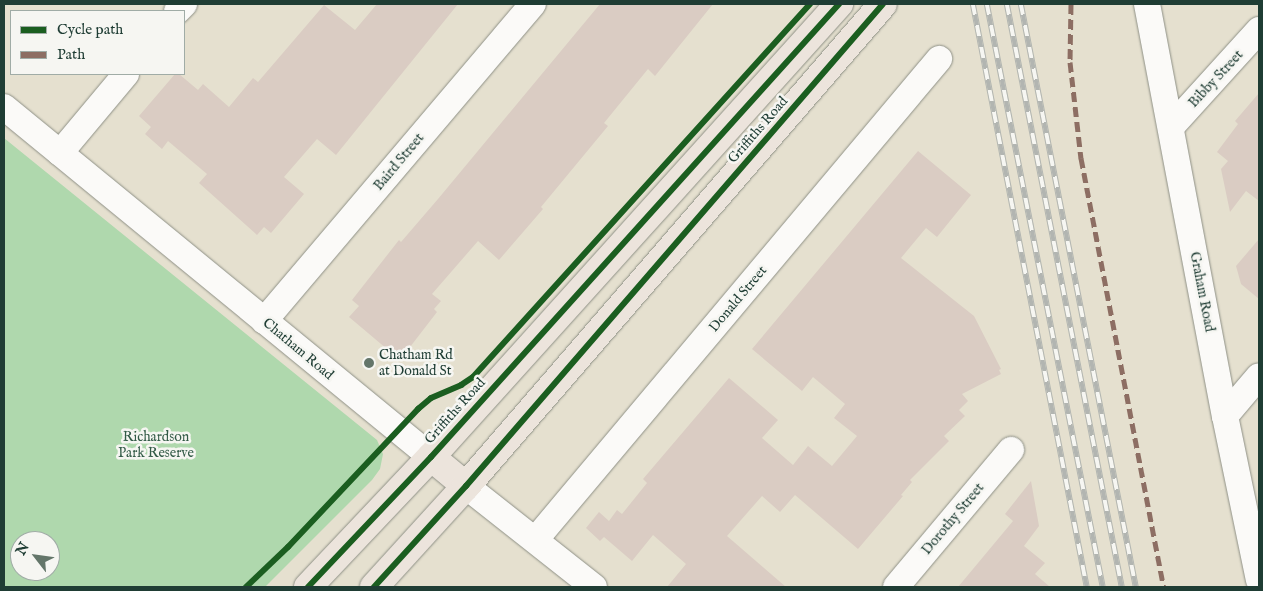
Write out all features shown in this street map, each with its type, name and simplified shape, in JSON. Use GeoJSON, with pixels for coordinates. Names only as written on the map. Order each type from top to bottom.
{"type":"FeatureCollection","features":[{"type":"Feature","properties":{"kind":"highway","name":"Griffiths Road"},"geometry":{"type":"LineString","coordinates":[[308,587],[431,457],[839,4]]}},
{"type":"Feature","properties":{"kind":"highway","name":"Griffiths Road"},"geometry":{"type":"LineString","coordinates":[[374,587],[466,486],[883,4]]}},
{"type":"Feature","properties":{"kind":"highway","name":"Chatham Road"},"geometry":{"type":"LineString","coordinates":[[431,457],[466,486]]}},
{"type":"Feature","properties":{"kind":"street","name":"Baird Street"},"geometry":{"type":"LineString","coordinates":[[264,321],[533,4]]}},
{"type":"Feature","properties":{"kind":"street","name":"Graham Road"},"geometry":{"type":"LineString","coordinates":[[1147,4],[1225,416],[1259,580]]}},
{"type":"Feature","properties":{"kind":"street","name":"Bibby Street"},"geometry":{"type":"LineString","coordinates":[[1171,127],[1259,30]]}},
{"type":"Feature","properties":{"kind":"street","name":"Donald Street"},"geometry":{"type":"LineString","coordinates":[[536,539],[939,59]]}},
{"type":"Feature","properties":{"kind":"street"},"geometry":{"type":"LineString","coordinates":[[60,153],[125,75]]}},
{"type":"Feature","properties":{"kind":"street","name":"Chatham Road"},"geometry":{"type":"LineString","coordinates":[[4,107],[431,457]]}},
{"type":"Feature","properties":{"kind":"street"},"geometry":{"type":"LineString","coordinates":[[1225,416],[1259,376]]}},
{"type":"Feature","properties":{"kind":"street","name":"Dorothy Street"},"geometry":{"type":"LineString","coordinates":[[896,587],[1011,450]]}},
{"type":"Feature","properties":{"kind":"street","name":"Chatham Road"},"geometry":{"type":"LineString","coordinates":[[466,486],[536,539],[594,587]]}},
{"type":"Feature","properties":{"kind":"green space","name":"Richardson Park Reserve"},"geometry":{"type":"Polygon","coordinates":[[[4,138],[377,440],[383,454],[380,469],[372,480],[265,587],[4,587],[4,138]]]}},
{"type":"Feature","properties":{"kind":"building"},"geometry":{"type":"Polygon","coordinates":[[[377,4],[458,4],[336,155],[317,139],[284,177],[304,194],[271,233],[264,227],[257,235],[199,183],[207,174],[168,141],[162,149],[145,134],[151,127],[139,116],[174,75],[180,75],[198,90],[203,84],[229,107],[253,78],[258,82],[324,5],[355,30],[377,4]]]}},
{"type":"Feature","properties":{"kind":"building"},"geometry":{"type":"Polygon","coordinates":[[[600,4],[713,4],[655,76],[648,69],[604,123],[608,126],[541,207],[543,209],[499,260],[478,241],[432,294],[441,301],[434,309],[437,312],[400,360],[349,317],[359,306],[352,300],[399,240],[401,242],[438,199],[600,4]]]}},
{"type":"Feature","properties":{"kind":"building"},"geometry":{"type":"Polygon","coordinates":[[[1259,93],[1259,201],[1246,191],[1230,212],[1221,169],[1228,161],[1217,152],[1238,124],[1235,121],[1259,93]]]}},
{"type":"Feature","properties":{"kind":"building"},"geometry":{"type":"Polygon","coordinates":[[[918,151],[971,195],[937,237],[926,228],[901,258],[974,316],[1001,369],[999,370],[1001,374],[962,394],[968,401],[959,410],[965,416],[944,436],[949,441],[910,480],[912,482],[901,495],[903,496],[858,549],[795,495],[780,512],[762,496],[727,536],[786,587],[667,587],[686,564],[653,535],[632,561],[604,537],[600,541],[586,528],[599,512],[609,521],[617,510],[622,514],[647,483],[643,479],[729,378],[778,420],[762,438],[793,465],[808,446],[832,466],[857,436],[834,418],[845,404],[813,377],[802,391],[752,349],[918,151]]]}},
{"type":"Feature","properties":{"kind":"building"},"geometry":{"type":"Polygon","coordinates":[[[1259,239],[1259,299],[1241,284],[1236,266],[1259,239]]]}},
{"type":"Feature","properties":{"kind":"building"},"geometry":{"type":"Polygon","coordinates":[[[1031,481],[1039,526],[1024,546],[1045,563],[1035,574],[1050,587],[958,587],[1013,521],[1005,514],[1031,481]]]}},
{"type":"Feature","properties":{"kind":"railway"},"geometry":{"type":"LineString","coordinates":[[973,4],[1087,587]]}},
{"type":"Feature","properties":{"kind":"railway"},"geometry":{"type":"LineString","coordinates":[[987,4],[1103,587]]}},
{"type":"Feature","properties":{"kind":"railway"},"geometry":{"type":"LineString","coordinates":[[1007,4],[1122,587]]}},
{"type":"Feature","properties":{"kind":"railway"},"geometry":{"type":"LineString","coordinates":[[1021,4],[1136,587]]}},
{"type":"Feature","properties":{"kind":"marked path"},"geometry":{"type":"LineString","coordinates":[[1071,4],[1070,62],[1081,158],[1164,587]]}},
{"type":"Feature","properties":{"kind":"cycle path"},"geometry":{"type":"LineString","coordinates":[[246,587],[288,547],[418,409],[431,398],[461,385],[473,377],[810,4]]}},
{"type":"Feature","properties":{"kind":"cycle path"},"geometry":{"type":"LineString","coordinates":[[308,587],[431,457],[839,4]]}},
{"type":"Feature","properties":{"kind":"cycle path"},"geometry":{"type":"LineString","coordinates":[[374,587],[466,486],[883,4]]}},
{"type":"Feature","properties":{"kind":"place","name":"Chatham Rd at Donald St"},"geometry":{"type":"Point","coordinates":[369,363]}}]}
